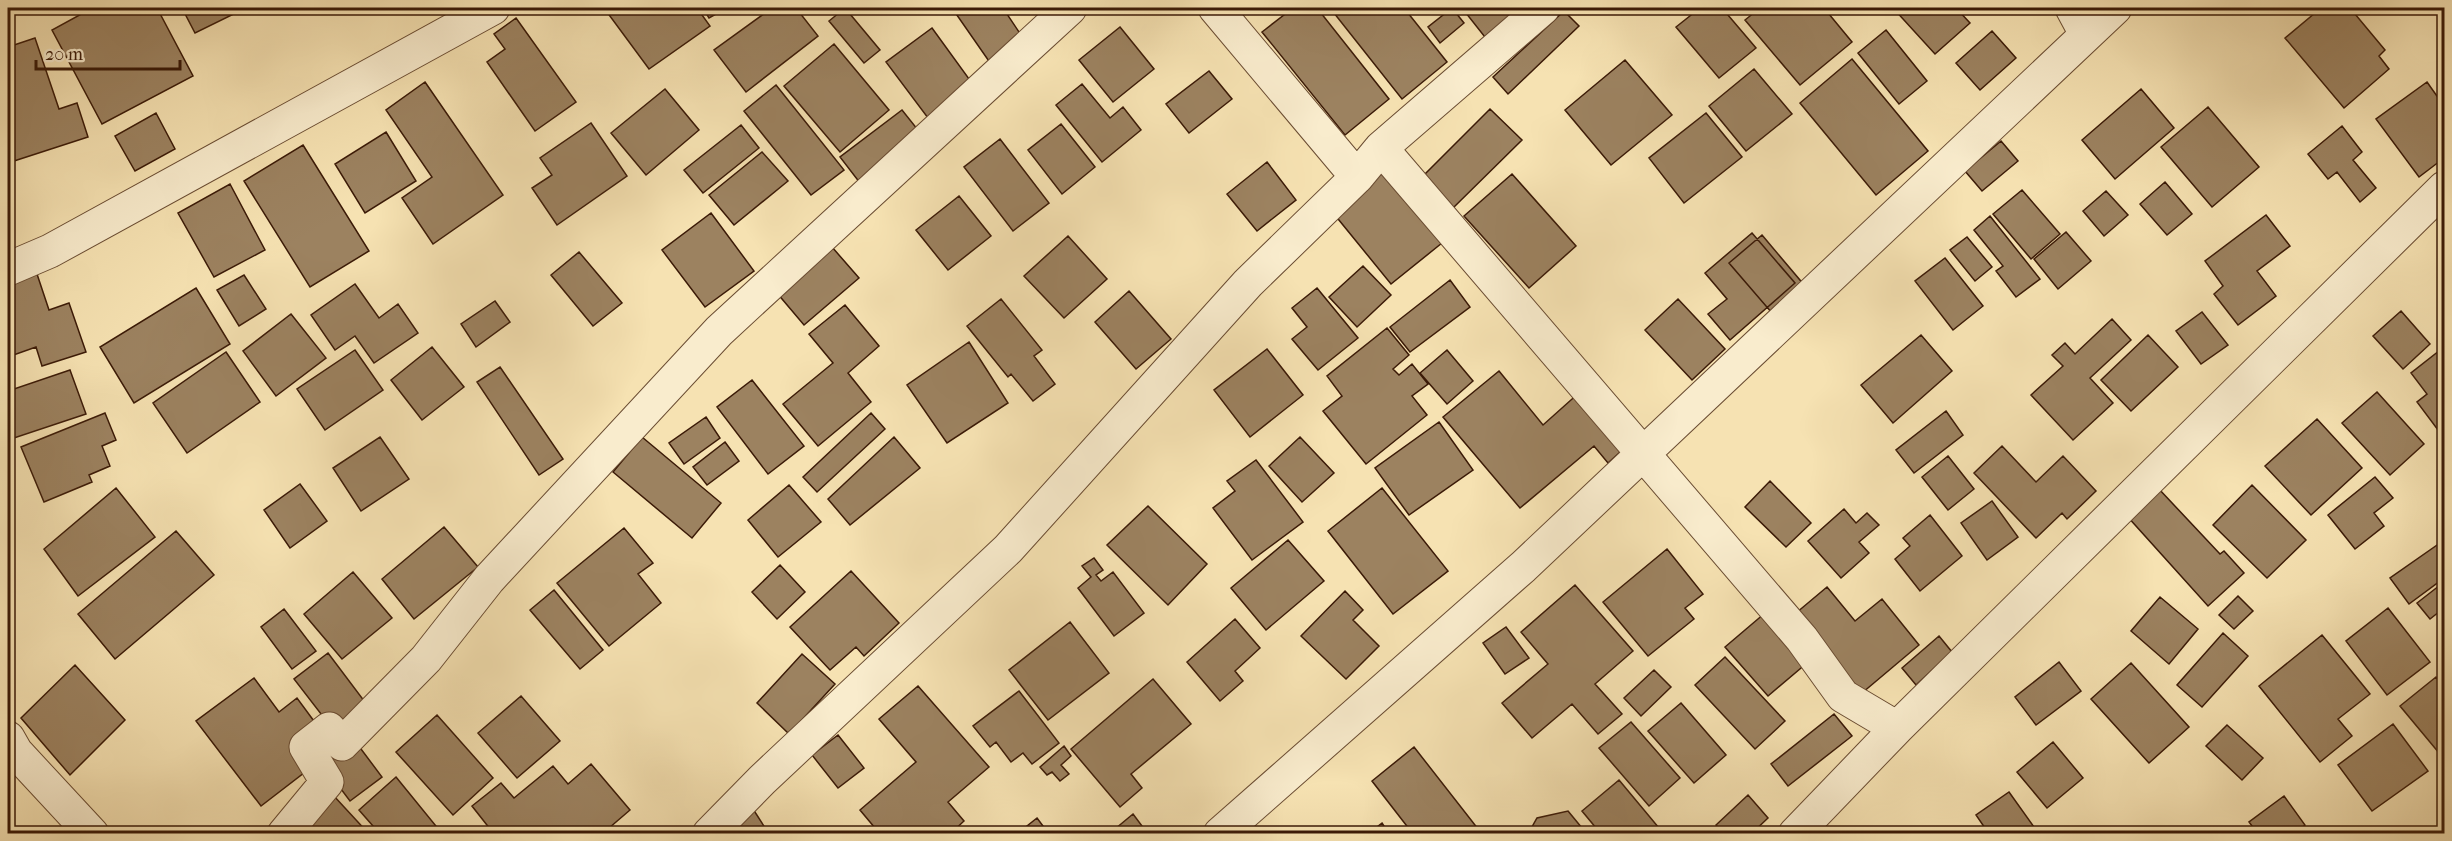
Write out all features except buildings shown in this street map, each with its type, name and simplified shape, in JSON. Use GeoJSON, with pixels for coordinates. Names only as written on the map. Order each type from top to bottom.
{"type":"FeatureCollection","features":[{"type":"Feature","properties":{"kind":"street"},"geometry":{"type":"LineString","coordinates":[[8,269],[50,251],[493,8]]}},
{"type":"Feature","properties":{"kind":"street"},"geometry":{"type":"LineString","coordinates":[[284,834],[327,782],[306,747],[329,729],[342,744],[426,659],[489,579],[719,331],[1070,8]]}},
{"type":"Feature","properties":{"kind":"street"},"geometry":{"type":"LineString","coordinates":[[1215,8],[1357,177]]}},
{"type":"Feature","properties":{"kind":"street"},"geometry":{"type":"LineString","coordinates":[[709,834],[762,780],[1008,549],[1248,283],[1357,177],[1381,148],[1544,8]]}},
{"type":"Feature","properties":{"kind":"street"},"geometry":{"type":"LineString","coordinates":[[1220,834],[1523,567],[1643,455],[2079,21],[2115,8]]}},
{"type":"Feature","properties":{"kind":"street"},"geometry":{"type":"LineString","coordinates":[[1381,148],[1802,639],[1843,696],[1897,728]]}},
{"type":"Feature","properties":{"kind":"street"},"geometry":{"type":"LineString","coordinates":[[1796,834],[1897,728],[2445,188]]}},
{"type":"Feature","properties":{"kind":"street"},"geometry":{"type":"LineString","coordinates":[[8,738],[16,752],[92,834]]}}]}
